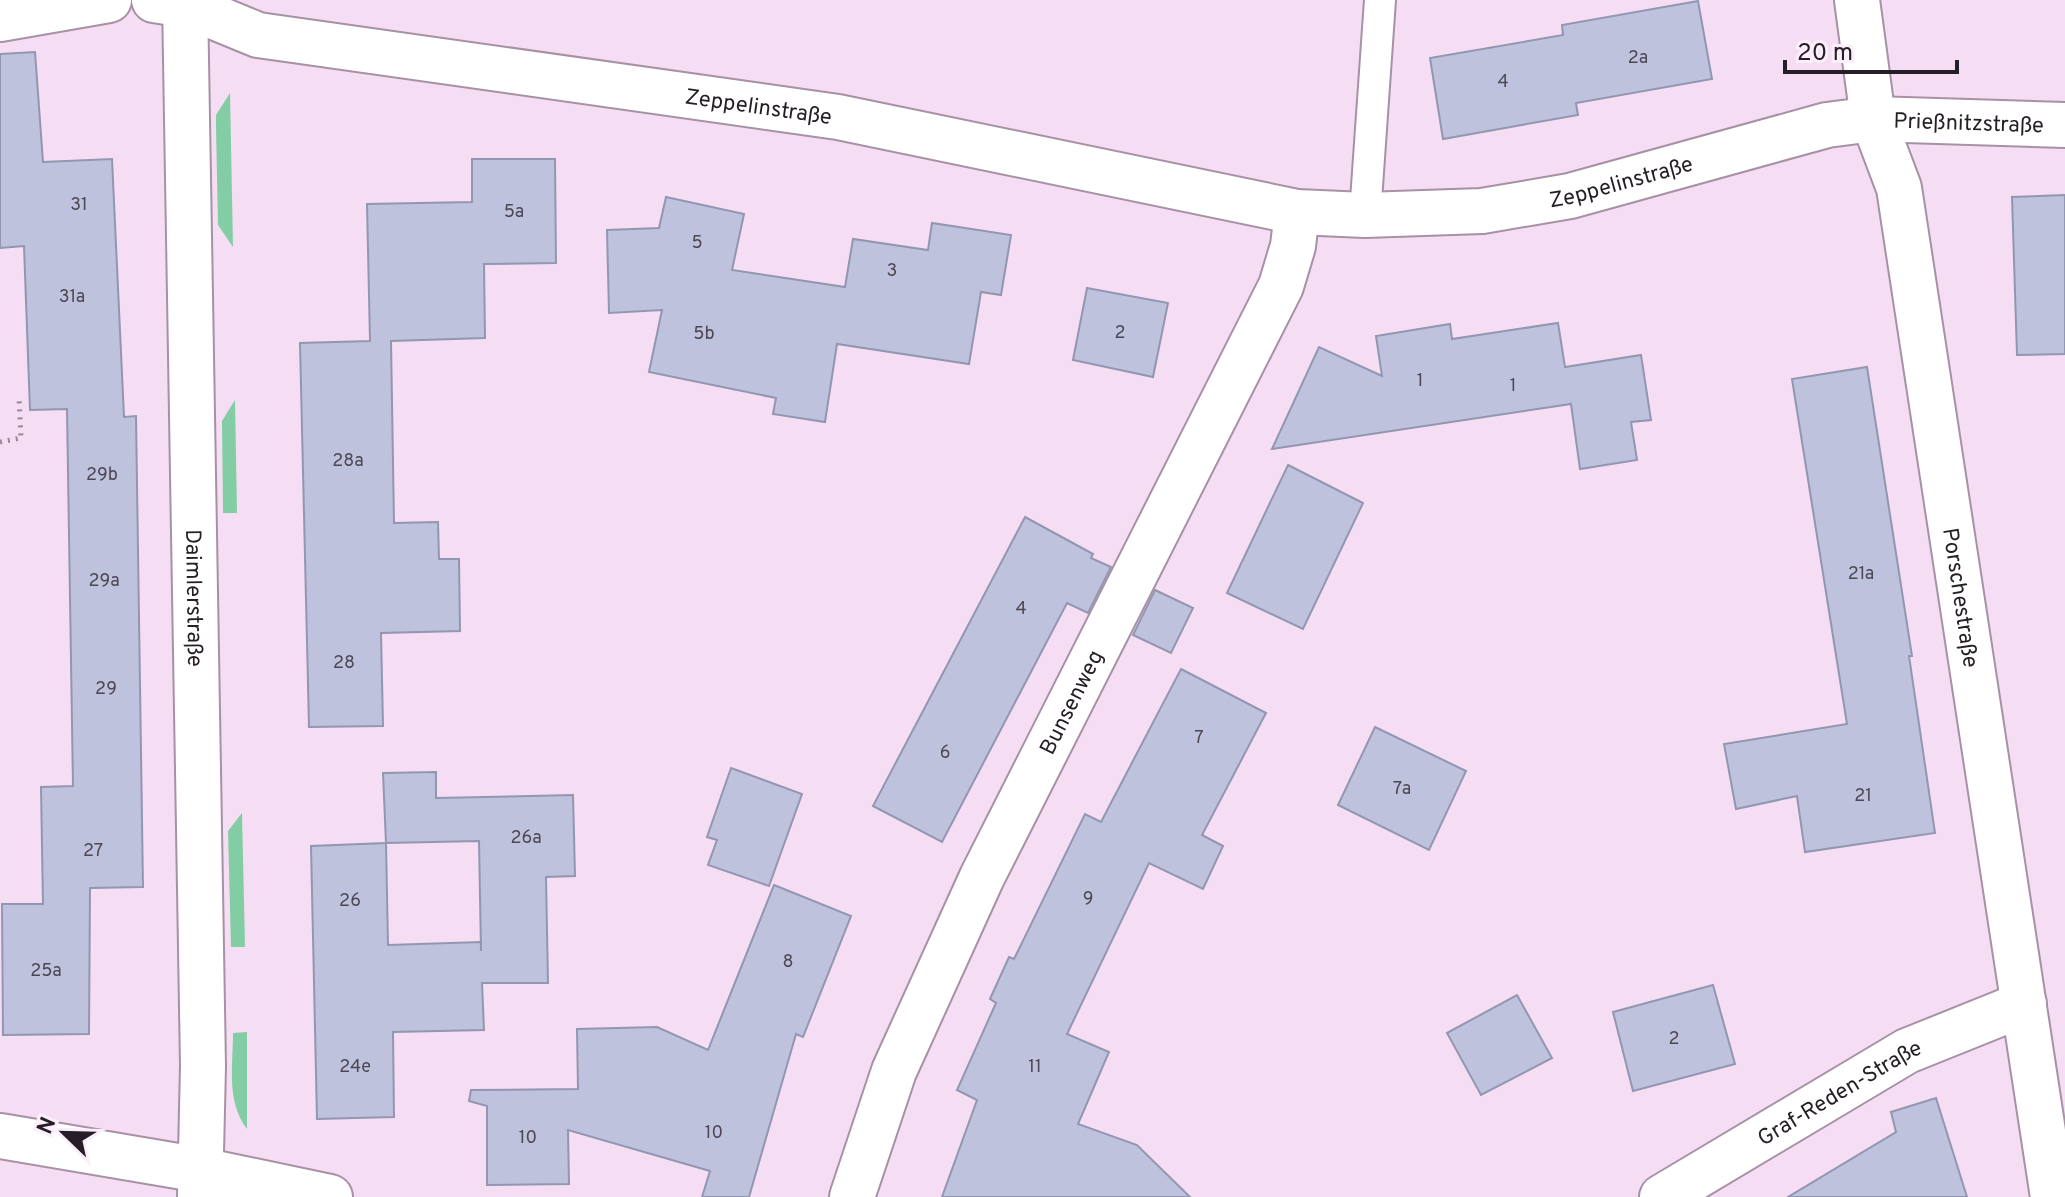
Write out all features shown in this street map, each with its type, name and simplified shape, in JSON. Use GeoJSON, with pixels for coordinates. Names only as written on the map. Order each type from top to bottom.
{"type":"FeatureCollection","features":[{"type":"Feature","properties":{"kind":"street"},"geometry":{"type":"LineString","coordinates":[[0,19],[109,0]]}},
{"type":"Feature","properties":{"kind":"street","name":"Porschestraße"},"geometry":{"type":"LineString","coordinates":[[1857,0],[1873,119],[1899,188],[2053,1197]]}},
{"type":"Feature","properties":{"kind":"street","name":"Zeppelinstraße"},"geometry":{"type":"LineString","coordinates":[[175,2],[258,35],[838,117],[1297,212],[1365,215],[1482,211],[1570,196],[1827,125],[1873,119]]}},
{"type":"Feature","properties":{"kind":"street","name":"Daimlerstraße"},"geometry":{"type":"LineString","coordinates":[[175,2],[203,1034],[201,1184]]}},
{"type":"Feature","properties":{"kind":"street","name":"Prießnitzstraße"},"geometry":{"type":"LineString","coordinates":[[1873,119],[2065,125]]}},
{"type":"Feature","properties":{"kind":"street","name":"Bunsenweg"},"geometry":{"type":"LineString","coordinates":[[852,1197],[894,1071],[970,903],[1281,286],[1293,246],[1297,212]]}},
{"type":"Feature","properties":{"kind":"street","name":"Graf-Reden-Straße"},"geometry":{"type":"LineString","coordinates":[[1662,1197],[1907,1051],[2024,1004]]}},
{"type":"Feature","properties":{"kind":"street"},"geometry":{"type":"LineString","coordinates":[[0,1136],[201,1184],[330,1197]]}},
{"type":"Feature","properties":{"kind":"lane"},"geometry":{"type":"LineString","coordinates":[[1365,215],[1380,0]]}},
{"type":"Feature","properties":{"kind":"path"},"geometry":{"type":"LineString","coordinates":[[0,442],[21,438],[19,397]]}},
{"type":"Feature","properties":{"kind":"green space"},"geometry":{"type":"Polygon","coordinates":[[[230,93],[233,247],[218,225],[216,128],[216,115],[230,93]]]}},
{"type":"Feature","properties":{"kind":"green space"},"geometry":{"type":"Polygon","coordinates":[[[235,400],[237,513],[223,513],[222,421],[235,400]]]}},
{"type":"Feature","properties":{"kind":"green space"},"geometry":{"type":"Polygon","coordinates":[[[242,813],[245,947],[231,947],[228,831],[242,813]]]}},
{"type":"Feature","properties":{"kind":"green space"},"geometry":{"type":"Polygon","coordinates":[[[247,1032],[247,1129],[236,1107],[232,1070],[233,1033],[247,1032]]]}},
{"type":"Feature","properties":{"kind":"building"},"geometry":{"type":"Polygon","coordinates":[[[1698,1],[1712,79],[1576,103],[1578,115],[1443,139],[1430,58],[1563,35],[1562,25],[1698,1]]]}},
{"type":"Feature","properties":{"kind":"building"},"geometry":{"type":"Polygon","coordinates":[[[35,52],[43,162],[112,159],[124,417],[136,416],[143,887],[90,888],[89,1034],[3,1035],[2,904],[43,904],[41,787],[73,786],[67,409],[30,410],[24,246],[0,248],[0,54],[35,52]]]}},
{"type":"Feature","properties":{"kind":"building"},"geometry":{"type":"Polygon","coordinates":[[[472,159],[555,159],[556,263],[484,264],[485,338],[391,341],[394,523],[438,522],[439,559],[459,559],[460,631],[381,633],[383,726],[309,727],[300,343],[370,341],[367,204],[472,202],[472,159]]]}},
{"type":"Feature","properties":{"kind":"building"},"geometry":{"type":"Polygon","coordinates":[[[2065,195],[2065,354],[2017,355],[2012,197],[2065,195]]]}},
{"type":"Feature","properties":{"kind":"building"},"geometry":{"type":"Polygon","coordinates":[[[666,197],[744,214],[732,270],[845,287],[853,239],[928,250],[932,223],[1011,235],[1001,295],[981,292],[969,364],[837,344],[825,422],[773,414],[776,398],[649,372],[662,310],[609,313],[607,230],[659,228],[666,197]]]}},
{"type":"Feature","properties":{"kind":"building"},"geometry":{"type":"Polygon","coordinates":[[[1087,288],[1168,303],[1153,377],[1073,360],[1087,288]]]}},
{"type":"Feature","properties":{"kind":"building"},"geometry":{"type":"Polygon","coordinates":[[[1558,323],[1565,367],[1641,355],[1651,420],[1631,422],[1637,460],[1580,469],[1571,404],[1272,449],[1319,347],[1382,376],[1376,336],[1450,324],[1452,339],[1558,323]]]}},
{"type":"Feature","properties":{"kind":"building"},"geometry":{"type":"Polygon","coordinates":[[[1867,367],[1912,656],[1909,656],[1935,833],[1805,852],[1797,796],[1736,809],[1724,744],[1847,724],[1792,379],[1867,367]]]}},
{"type":"Feature","properties":{"kind":"building"},"geometry":{"type":"Polygon","coordinates":[[[1288,465],[1363,503],[1303,629],[1227,593],[1288,465]]]}},
{"type":"Feature","properties":{"kind":"building"},"geometry":{"type":"Polygon","coordinates":[[[1025,517],[1111,567],[1088,613],[1067,603],[942,842],[873,806],[1025,517]]]}},
{"type":"Feature","properties":{"kind":"building"},"geometry":{"type":"Polygon","coordinates":[[[1155,590],[1193,608],[1171,653],[1133,635],[1155,590]]]}},
{"type":"Feature","properties":{"kind":"building"},"geometry":{"type":"Polygon","coordinates":[[[1181,669],[1266,713],[1202,835],[1223,846],[1203,889],[1149,863],[1067,1034],[1109,1052],[1078,1124],[1137,1145],[1190,1197],[942,1197],[977,1100],[957,1090],[996,1003],[990,999],[1009,957],[1014,959],[1085,814],[1101,822],[1181,669]]]}},
{"type":"Feature","properties":{"kind":"building"},"geometry":{"type":"Polygon","coordinates":[[[1375,727],[1466,771],[1429,850],[1338,805],[1375,727]]]}},
{"type":"Feature","properties":{"kind":"building"},"geometry":{"type":"Polygon","coordinates":[[[731,768],[802,794],[769,886],[708,865],[717,840],[707,837],[731,768]]]}},
{"type":"Feature","properties":{"kind":"building"},"geometry":{"type":"Polygon","coordinates":[[[436,772],[436,798],[573,795],[575,876],[546,877],[548,983],[482,983],[484,1030],[393,1032],[394,1117],[317,1119],[311,846],[386,843],[383,773],[436,772]],[[479,841],[386,843],[388,945],[481,942],[479,841]]]}},
{"type":"Feature","properties":{"kind":"building"},"geometry":{"type":"Polygon","coordinates":[[[774,885],[851,916],[803,1037],[796,1034],[749,1197],[702,1197],[710,1171],[568,1130],[569,1184],[487,1185],[487,1106],[469,1101],[471,1090],[578,1089],[577,1029],[657,1027],[708,1050],[774,885]]]}},
{"type":"Feature","properties":{"kind":"building"},"geometry":{"type":"Polygon","coordinates":[[[1713,985],[1735,1064],[1633,1091],[1613,1012],[1713,985]]]}},
{"type":"Feature","properties":{"kind":"building"},"geometry":{"type":"Polygon","coordinates":[[[1517,995],[1552,1058],[1481,1095],[1447,1033],[1517,995]]]}},
{"type":"Feature","properties":{"kind":"building"},"geometry":{"type":"Polygon","coordinates":[[[1936,1098],[1967,1197],[1788,1197],[1896,1132],[1891,1112],[1936,1098]]]}}]}
